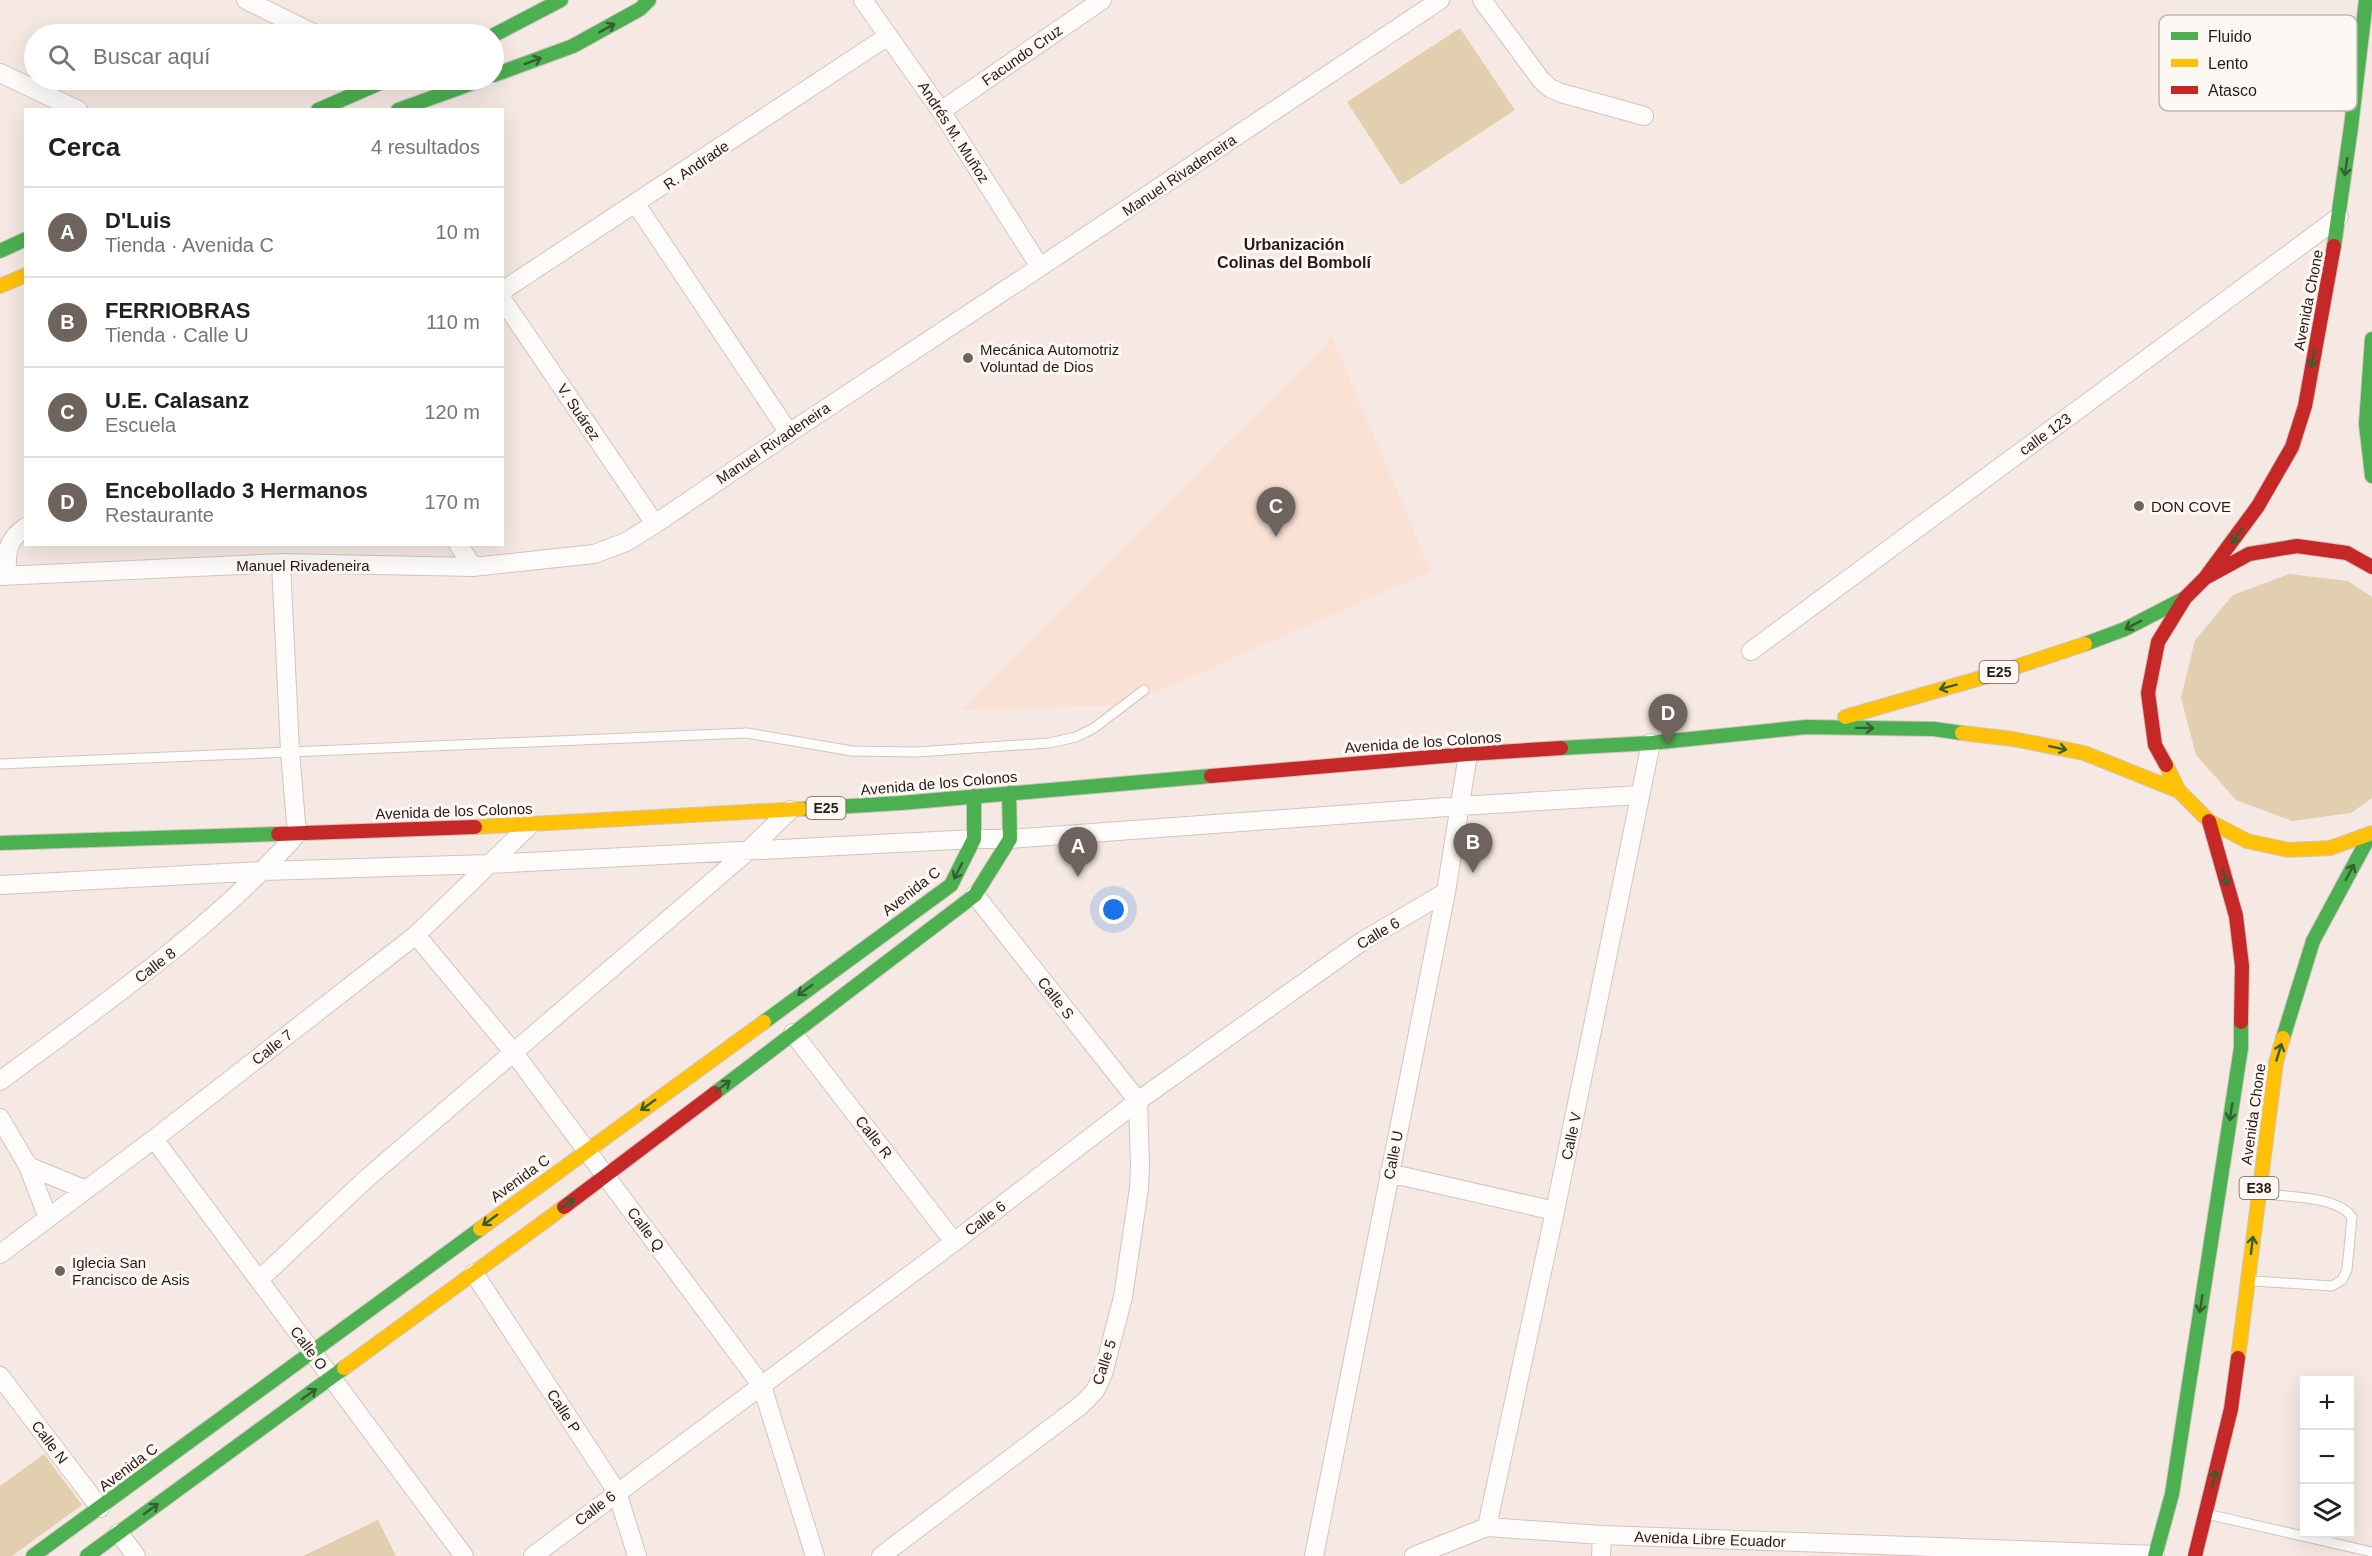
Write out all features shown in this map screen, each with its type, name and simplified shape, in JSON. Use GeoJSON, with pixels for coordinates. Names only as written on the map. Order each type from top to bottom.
{"type":"FeatureCollection","features":[{"type":"Feature","properties":{"kind":"main road"},"geometry":{"type":"LineString","coordinates":[[504,30],[561,0]]}},
{"type":"Feature","properties":{"kind":"main road","name":"Avenida Chone"},"geometry":{"type":"LineString","coordinates":[[2357,72],[2366,0]]}},
{"type":"Feature","properties":{"kind":"main road"},"geometry":{"type":"LineString","coordinates":[[504,71],[573,46],[641,3]]}},
{"type":"Feature","properties":{"kind":"main road"},"geometry":{"type":"LineString","coordinates":[[323,108],[364,90]]}},
{"type":"Feature","properties":{"kind":"main road"},"geometry":{"type":"LineString","coordinates":[[404,108],[453,90]]}},
{"type":"Feature","properties":{"kind":"main road","name":"Avenida Chone"},"geometry":{"type":"LineString","coordinates":[[2205,578],[2245,526],[2279,471],[2299,429],[2332,269],[2352,111]]}},
{"type":"Feature","properties":{"kind":"main road"},"geometry":{"type":"LineString","coordinates":[[0,251],[24,240]]}},
{"type":"Feature","properties":{"kind":"main road"},"geometry":{"type":"LineString","coordinates":[[0,286],[24,276]]}},
{"type":"Feature","properties":{"kind":"main road"},"geometry":{"type":"LineString","coordinates":[[2372,339],[2366,424],[2372,476]]}},
{"type":"Feature","properties":{"kind":"main road","name":"E25"},"geometry":{"type":"LineString","coordinates":[[2371,834],[2330,848],[2288,850],[2247,841],[2210,821],[2180,791],[2155,745],[2148,693],[2158,642],[2185,598],[2205,578],[2249,554],[2297,546],[2347,553],[2372,567]]}},
{"type":"Feature","properties":{"kind":"main road","name":"Avenida de los Colonos"},"geometry":{"type":"LineString","coordinates":[[1806,727],[1899,702],[2070,650],[2125,629],[2185,598]]}},
{"type":"Feature","properties":{"kind":"main road","name":"Avenida de los Colonos"},"geometry":{"type":"LineString","coordinates":[[0,843],[531,825],[901,803],[1468,754],[1651,743],[1806,727],[1934,729],[2013,739],[2084,753],[2180,791]]}},
{"type":"Feature","properties":{"kind":"main road"},"geometry":{"type":"LineString","coordinates":[[87,1556],[606,1176],[975,895],[1010,839],[1009,793]]}},
{"type":"Feature","properties":{"kind":"main road","name":"Avenida C"},"geometry":{"type":"LineString","coordinates":[[33,1556],[951,885],[974,839],[974,796]]}},
{"type":"Feature","properties":{"kind":"main road","name":"Avenida Chone"},"geometry":{"type":"LineString","coordinates":[[2155,1556],[2172,1494],[2241,1048],[2242,966],[2236,916],[2210,821]]}},
{"type":"Feature","properties":{"kind":"main road","name":"Avenida Chone"},"geometry":{"type":"LineString","coordinates":[[2195,1556],[2231,1409],[2276,1062],[2313,940],[2371,834]]}},
{"type":"Feature","properties":{"kind":"street"},"geometry":{"type":"LineString","coordinates":[[246,0],[295,24]]}},
{"type":"Feature","properties":{"kind":"street","name":"Andrés M. Muñoz"},"geometry":{"type":"LineString","coordinates":[[863,0],[942,111],[1040,267]]}},
{"type":"Feature","properties":{"kind":"street","name":"Facundo Cruz"},"geometry":{"type":"LineString","coordinates":[[942,111],[1102,0]]}},
{"type":"Feature","properties":{"kind":"street","name":"Manuel Rivadeneira"},"geometry":{"type":"LineString","coordinates":[[3,576],[281,563],[473,567],[594,554],[626,542],[1440,0]]}},
{"type":"Feature","properties":{"kind":"street"},"geometry":{"type":"LineString","coordinates":[[1482,0],[1541,80],[1550,88],[1644,116]]}},
{"type":"Feature","properties":{"kind":"street","name":"R. Andrade"},"geometry":{"type":"LineString","coordinates":[[504,290],[888,36]]}},
{"type":"Feature","properties":{"kind":"street"},"geometry":{"type":"LineString","coordinates":[[0,74],[24,85]]}},
{"type":"Feature","properties":{"kind":"street"},"geometry":{"type":"LineString","coordinates":[[35,90],[74,108]]}},
{"type":"Feature","properties":{"kind":"street"},"geometry":{"type":"LineString","coordinates":[[636,204],[789,433]]}},
{"type":"Feature","properties":{"kind":"street","name":"calle 123"},"geometry":{"type":"LineString","coordinates":[[1751,651],[2339,217]]}},
{"type":"Feature","properties":{"kind":"street","name":"V. Suárez"},"geometry":{"type":"LineString","coordinates":[[504,302],[655,524]]}},
{"type":"Feature","properties":{"kind":"street"},"geometry":{"type":"LineString","coordinates":[[3,576],[8,545],[24,528]]}},
{"type":"Feature","properties":{"kind":"street"},"geometry":{"type":"LineString","coordinates":[[459,546],[473,567]]}},
{"type":"Feature","properties":{"kind":"street"},"geometry":{"type":"LineString","coordinates":[[281,563],[290,751],[297,834]]}},
{"type":"Feature","properties":{"kind":"street","name":"Calle V"},"geometry":{"type":"LineString","coordinates":[[1487,1527],[1555,1211],[1651,743]]}},
{"type":"Feature","properties":{"kind":"street","name":"Calle U"},"geometry":{"type":"LineString","coordinates":[[1314,1556],[1446,892],[1468,754]]}},
{"type":"Feature","properties":{"kind":"street"},"geometry":{"type":"LineString","coordinates":[[0,885],[263,871],[488,864],[1010,839],[1641,795]]}},
{"type":"Feature","properties":{"kind":"street"},"geometry":{"type":"LineString","coordinates":[[259,1280],[366,1179],[748,851],[790,810]]}},
{"type":"Feature","properties":{"kind":"street","name":"Calle 7"},"geometry":{"type":"LineString","coordinates":[[0,1254],[154,1139],[416,935],[531,825]]}},
{"type":"Feature","properties":{"kind":"street","name":"Calle 8"},"geometry":{"type":"LineString","coordinates":[[0,1081],[186,941],[263,871],[297,834]]}},
{"type":"Feature","properties":{"kind":"street","name":"Calle 6"},"geometry":{"type":"LineString","coordinates":[[533,1556],[954,1242],[1138,1101],[1362,942],[1446,892]]}},
{"type":"Feature","properties":{"kind":"street","name":"Calle S"},"geometry":{"type":"LineString","coordinates":[[975,895],[1138,1101]]}},
{"type":"Feature","properties":{"kind":"street","name":"Calle Q"},"geometry":{"type":"LineString","coordinates":[[416,935],[514,1053],[762,1386],[815,1556]]}},
{"type":"Feature","properties":{"kind":"street","name":"Calle R"},"geometry":{"type":"LineString","coordinates":[[794,1033],[954,1242]]}},
{"type":"Feature","properties":{"kind":"street","name":"Calle 5"},"geometry":{"type":"LineString","coordinates":[[880,1556],[1080,1406],[1095,1391],[1103,1374],[1122,1297],[1137,1211],[1140,1164],[1138,1101]]}},
{"type":"Feature","properties":{"kind":"street"},"geometry":{"type":"LineString","coordinates":[[0,1118],[28,1166],[48,1218]]}},
{"type":"Feature","properties":{"kind":"street","name":"Calle O"},"geometry":{"type":"LineString","coordinates":[[154,1139],[465,1556]]}},
{"type":"Feature","properties":{"kind":"street"},"geometry":{"type":"LineString","coordinates":[[28,1166],[86,1190]]}},
{"type":"Feature","properties":{"kind":"street"},"geometry":{"type":"LineString","coordinates":[[1389,1173],[1555,1211]]}},
{"type":"Feature","properties":{"kind":"street","name":"Calle P"},"geometry":{"type":"LineString","coordinates":[[474,1273],[616,1492],[637,1556]]}},
{"type":"Feature","properties":{"kind":"street","name":"Calle N"},"geometry":{"type":"LineString","coordinates":[[0,1376],[100,1508]]}},
{"type":"Feature","properties":{"kind":"street","name":"Avenida Libre Ecuador"},"geometry":{"type":"LineString","coordinates":[[1414,1556],[1487,1527],[1901,1551],[2155,1556]]}},
{"type":"Feature","properties":{"kind":"street"},"geometry":{"type":"LineString","coordinates":[[119,1533],[136,1556]]}},
{"type":"Feature","properties":{"kind":"street"},"geometry":{"type":"LineString","coordinates":[[1601,1556],[1602,1535]]}},
{"type":"Feature","properties":{"kind":"lane"},"geometry":{"type":"LineString","coordinates":[[0,764],[747,733],[852,751],[916,752],[1049,743],[1076,737],[1094,728],[1144,690]]}},
{"type":"Feature","properties":{"kind":"lane"},"geometry":{"type":"LineString","coordinates":[[2247,1281],[2332,1286],[2342,1280],[2347,1270],[2352,1217],[2347,1209],[2335,1203],[2259,1193]]}},
{"type":"Feature","properties":{"kind":"lane"},"geometry":{"type":"LineString","coordinates":[[2205,1514],[2372,1552]]}},
{"type":"Feature","properties":{"kind":"shaded area"},"geometry":{"type":"Polygon","coordinates":[[[1460,28],[1515,110],[1401,185],[1347,102],[1460,28]]]}},
{"type":"Feature","properties":{"kind":"shaded area"},"geometry":{"type":"Polygon","coordinates":[[[1332,337],[1431,571],[1128,705],[962,710],[1332,337]]]}},
{"type":"Feature","properties":{"kind":"shaded area"},"geometry":{"type":"Polygon","coordinates":[[[2289,574],[2348,581],[2372,597],[2372,798],[2351,813],[2292,821],[2236,800],[2196,755],[2181,698],[2195,640],[2233,595],[2289,574]]]}},
{"type":"Feature","properties":{"kind":"shaded area"},"geometry":{"type":"Polygon","coordinates":[[[44,1454],[82,1505],[12,1556],[0,1556],[0,1486],[44,1454]]]}},
{"type":"Feature","properties":{"kind":"shaded area"},"geometry":{"type":"Polygon","coordinates":[[[378,1520],[396,1556],[303,1556],[378,1520]]]}},
{"type":"Feature","properties":{"kind":"traffic: fast"},"geometry":{"type":"LineString","coordinates":[[504,30],[561,0]]}},
{"type":"Feature","properties":{"kind":"traffic: fast"},"geometry":{"type":"LineString","coordinates":[[504,71],[573,46],[640,9],[649,0]]}},
{"type":"Feature","properties":{"kind":"traffic: fast"},"geometry":{"type":"LineString","coordinates":[[2357,76],[2366,0]]}},
{"type":"Feature","properties":{"kind":"traffic: fast"},"geometry":{"type":"LineString","coordinates":[[323,108],[364,90]]}},
{"type":"Feature","properties":{"kind":"traffic: fast"},"geometry":{"type":"LineString","coordinates":[[404,108],[453,90]]}},
{"type":"Feature","properties":{"kind":"traffic: fast"},"geometry":{"type":"LineString","coordinates":[[2334,246],[2353,111]]}},
{"type":"Feature","properties":{"kind":"traffic: fast"},"geometry":{"type":"LineString","coordinates":[[0,251],[24,240]]}},
{"type":"Feature","properties":{"kind":"traffic: fast"},"geometry":{"type":"LineString","coordinates":[[2372,339],[2366,424],[2372,476]]}},
{"type":"Feature","properties":{"kind":"traffic: fast"},"geometry":{"type":"LineString","coordinates":[[2085,644],[2125,629],[2185,598]]}},
{"type":"Feature","properties":{"kind":"traffic: fast"},"geometry":{"type":"LineString","coordinates":[[1561,748],[1651,743],[1806,727],[1934,729],[1962,733]]}},
{"type":"Feature","properties":{"kind":"traffic: fast"},"geometry":{"type":"LineString","coordinates":[[801,809],[901,803],[1211,776]]}},
{"type":"Feature","properties":{"kind":"traffic: fast"},"geometry":{"type":"LineString","coordinates":[[715,1093],[975,895],[1010,839],[1009,793]]}},
{"type":"Feature","properties":{"kind":"traffic: fast"},"geometry":{"type":"LineString","coordinates":[[764,1022],[951,885],[974,839],[974,796]]}},
{"type":"Feature","properties":{"kind":"traffic: fast"},"geometry":{"type":"LineString","coordinates":[[0,843],[278,834]]}},
{"type":"Feature","properties":{"kind":"traffic: fast"},"geometry":{"type":"LineString","coordinates":[[2283,1038],[2313,941],[2370,835]]}},
{"type":"Feature","properties":{"kind":"traffic: fast"},"geometry":{"type":"LineString","coordinates":[[2155,1556],[2172,1494],[2241,1048],[2241,1022]]}},
{"type":"Feature","properties":{"kind":"traffic: fast"},"geometry":{"type":"LineString","coordinates":[[33,1556],[480,1229]]}},
{"type":"Feature","properties":{"kind":"traffic: fast"},"geometry":{"type":"LineString","coordinates":[[87,1556],[344,1368]]}},
{"type":"Feature","properties":{"kind":"traffic: slow"},"geometry":{"type":"LineString","coordinates":[[0,286],[24,276]]}},
{"type":"Feature","properties":{"kind":"traffic: slow"},"geometry":{"type":"LineString","coordinates":[[1845,717],[1988,676],[2085,644]]}},
{"type":"Feature","properties":{"kind":"traffic: slow"},"geometry":{"type":"LineString","coordinates":[[1962,733],[2013,739],[2084,753],[2179,791]]}},
{"type":"Feature","properties":{"kind":"traffic: slow"},"geometry":{"type":"LineString","coordinates":[[2166,765],[2179,791],[2209,821],[2247,841],[2288,850],[2330,848],[2372,833]]}},
{"type":"Feature","properties":{"kind":"traffic: slow"},"geometry":{"type":"LineString","coordinates":[[475,827],[801,809]]}},
{"type":"Feature","properties":{"kind":"traffic: slow"},"geometry":{"type":"LineString","coordinates":[[480,1229],[764,1022]]}},
{"type":"Feature","properties":{"kind":"traffic: slow"},"geometry":{"type":"LineString","coordinates":[[2238,1358],[2276,1062],[2283,1038]]}},
{"type":"Feature","properties":{"kind":"traffic: slow"},"geometry":{"type":"LineString","coordinates":[[344,1368],[564,1207]]}},
{"type":"Feature","properties":{"kind":"traffic: jam"},"geometry":{"type":"LineString","coordinates":[[2205,578],[2258,506],[2292,447],[2305,406],[2334,246]]}},
{"type":"Feature","properties":{"kind":"traffic: jam"},"geometry":{"type":"LineString","coordinates":[[2166,765],[2155,745],[2148,693],[2158,642],[2185,598],[2205,578],[2249,554],[2297,546],[2347,553],[2372,567]]}},
{"type":"Feature","properties":{"kind":"traffic: jam"},"geometry":{"type":"LineString","coordinates":[[1211,776],[1561,748]]}},
{"type":"Feature","properties":{"kind":"traffic: jam"},"geometry":{"type":"LineString","coordinates":[[2209,821],[2236,916],[2242,966],[2241,1022]]}},
{"type":"Feature","properties":{"kind":"traffic: jam"},"geometry":{"type":"LineString","coordinates":[[278,834],[475,827]]}},
{"type":"Feature","properties":{"kind":"traffic: jam"},"geometry":{"type":"LineString","coordinates":[[564,1207],[715,1093]]}},
{"type":"Feature","properties":{"kind":"traffic: jam"},"geometry":{"type":"LineString","coordinates":[[2195,1556],[2231,1409],[2238,1358]]}},
{"type":"Feature","properties":{"kind":"place","name":"Mecánica Automotriz Voluntad de Dios"},"geometry":{"type":"Point","coordinates":[968,358]}},
{"type":"Feature","properties":{"kind":"place","name":"DON COVE"},"geometry":{"type":"Point","coordinates":[2139,506]}},
{"type":"Feature","properties":{"kind":"place","name":"U.E. Calasanz"},"geometry":{"type":"Point","coordinates":[1276,537]}},
{"type":"Feature","properties":{"kind":"place","name":"Encebollado 3 Hermanos"},"geometry":{"type":"Point","coordinates":[1668,744]}},
{"type":"Feature","properties":{"kind":"place","name":"FERRIOBRAS"},"geometry":{"type":"Point","coordinates":[1473,873]}},
{"type":"Feature","properties":{"kind":"place","name":"D'Luis"},"geometry":{"type":"Point","coordinates":[1078,877]}},
{"type":"Feature","properties":{"kind":"place","name":"Iglecia San Francisco de Asis"},"geometry":{"type":"Point","coordinates":[60,1271]}},
{"type":"Feature","properties":{"kind":"district","name":"Urbanización Colinas del Bombolí"},"geometry":{"type":"Point","coordinates":[1294,253]}}]}
